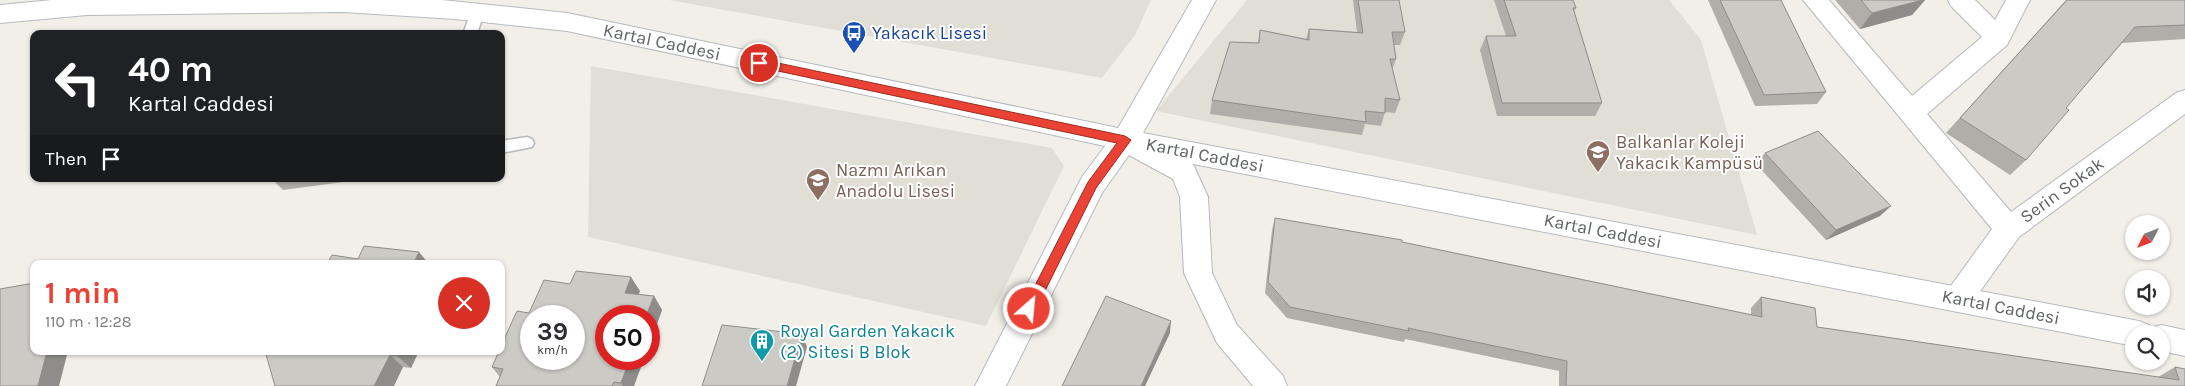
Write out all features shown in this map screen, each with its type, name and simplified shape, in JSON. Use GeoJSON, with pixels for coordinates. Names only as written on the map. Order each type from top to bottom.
{"type":"FeatureCollection","features":[{"type":"Feature","properties":{"kind":"main road"},"geometry":{"type":"LineString","coordinates":[[990,386],[1092,185],[1125,140],[1204,0]]}},
{"type":"Feature","properties":{"kind":"main road"},"geometry":{"type":"LineString","coordinates":[[1815,0],[2009,228]]}},
{"type":"Feature","properties":{"kind":"main road"},"geometry":{"type":"LineString","coordinates":[[1960,0],[1998,38]]}},
{"type":"Feature","properties":{"kind":"main road"},"geometry":{"type":"LineString","coordinates":[[1910,113],[1998,38],[2018,0]]}},
{"type":"Feature","properties":{"kind":"main road","name":"Kartal Caddesi"},"geometry":{"type":"LineString","coordinates":[[13,8],[95,3],[343,3],[474,23],[567,22],[1125,140],[2125,331]]}},
{"type":"Feature","properties":{"kind":"main road","name":"Serin Sokak"},"geometry":{"type":"LineString","coordinates":[[1958,299],[2009,228],[2185,100]]}},
{"type":"Feature","properties":{"kind":"main road"},"geometry":{"type":"LineString","coordinates":[[1125,140],[1183,172],[1194,197],[1198,272],[1227,334],[1272,386]]}},
{"type":"Feature","properties":{"kind":"main road"},"geometry":{"type":"LineString","coordinates":[[2170,340],[2185,343]]}},
{"type":"Feature","properties":{"kind":"lane"},"geometry":{"type":"LineString","coordinates":[[505,146],[527,143]]}},
{"type":"Feature","properties":{"kind":"shaded area"},"geometry":{"type":"Polygon","coordinates":[[[669,0],[1151,0],[1135,35],[1102,78],[669,0]]]}},
{"type":"Feature","properties":{"kind":"shaded area","name":"Balkanlar Koleji Yakacık Kampüsü"},"geometry":{"type":"Polygon","coordinates":[[[1247,0],[1669,0],[1701,40],[1757,235],[1156,111],[1247,0]]]}},
{"type":"Feature","properties":{"kind":"shaded area","name":"Nazmı Arıkan Anadolu Lisesi"},"geometry":{"type":"Polygon","coordinates":[[[591,66],[1052,148],[1064,166],[986,326],[588,237],[591,66]]]}},
{"type":"Feature","properties":{"kind":"building"},"geometry":{"type":"Polygon","coordinates":[[[1358,0],[1399,0],[1405,32],[1392,32],[1396,59],[1390,59],[1400,100],[1385,98],[1385,113],[1365,111],[1366,122],[1212,100],[1230,42],[1259,43],[1260,30],[1309,40],[1309,29],[1363,33],[1358,0]]]}},
{"type":"Feature","properties":{"kind":"building"},"geometry":{"type":"Polygon","coordinates":[[[1504,0],[1573,0],[1576,8],[1573,8],[1602,103],[1502,103],[1486,36],[1516,36],[1504,0]]]}},
{"type":"Feature","properties":{"kind":"building"},"geometry":{"type":"Polygon","coordinates":[[[1720,0],[1781,0],[1826,92],[1764,95],[1720,0]]]}},
{"type":"Feature","properties":{"kind":"building"},"geometry":{"type":"Polygon","coordinates":[[[1861,0],[1923,0],[1872,13],[1861,0]]]}},
{"type":"Feature","properties":{"kind":"building"},"geometry":{"type":"Polygon","coordinates":[[[2067,0],[2185,0],[2185,25],[2135,27],[2066,108],[2069,110],[2026,160],[1960,118],[2067,0]]]}},
{"type":"Feature","properties":{"kind":"building"},"geometry":{"type":"Polygon","coordinates":[[[1818,131],[1891,206],[1836,230],[1765,153],[1818,131]]]}},
{"type":"Feature","properties":{"kind":"building"},"geometry":{"type":"Polygon","coordinates":[[[1275,218],[1402,240],[1402,242],[1762,317],[1761,297],[1815,308],[1817,327],[2179,380],[2175,367],[2185,369],[2185,386],[1566,386],[1567,361],[1408,328],[1409,331],[1290,307],[1268,282],[1275,218]]]}},
{"type":"Feature","properties":{"kind":"building"},"geometry":{"type":"Polygon","coordinates":[[[364,246],[419,252],[415,260],[329,260],[332,255],[358,259],[364,246]]]}},
{"type":"Feature","properties":{"kind":"building"},"geometry":{"type":"Polygon","coordinates":[[[576,271],[631,277],[625,293],[654,296],[650,305],[595,305],[595,370],[626,370],[621,383],[614,382],[612,386],[496,386],[503,369],[492,367],[497,355],[505,355],[505,337],[517,311],[520,312],[520,370],[585,370],[585,305],[533,305],[544,280],[570,284],[576,271]]]}},
{"type":"Feature","properties":{"kind":"building"},"geometry":{"type":"Polygon","coordinates":[[[30,284],[30,355],[46,355],[38,386],[0,386],[0,289],[30,284]]]}},
{"type":"Feature","properties":{"kind":"building"},"geometry":{"type":"Polygon","coordinates":[[[1106,296],[1171,321],[1141,386],[1062,386],[1106,296]]]}},
{"type":"Feature","properties":{"kind":"building","name":"Royal Garden Yakacık (2) Sitesi B Blok"},"geometry":{"type":"Polygon","coordinates":[[[722,325],[802,334],[787,386],[702,386],[722,325]]]}},
{"type":"Feature","properties":{"kind":"building"},"geometry":{"type":"Polygon","coordinates":[[[266,355],[390,355],[374,386],[275,386],[266,355]]]}},
{"type":"Feature","properties":{"kind":"place","name":"Yakacık Lisesi"},"geometry":{"type":"Point","coordinates":[854,54]}},
{"type":"Feature","properties":{"kind":"place","name":"Balkanlar Koleji Yakacık Kampüsü"},"geometry":{"type":"Point","coordinates":[1598,173]}},
{"type":"Feature","properties":{"kind":"place","name":"Nazmı Arıkan Anadolu Lisesi"},"geometry":{"type":"Point","coordinates":[818,201]}},
{"type":"Feature","properties":{"kind":"place","name":"Royal Garden Yakacık (2) Sitesi B Blok"},"geometry":{"type":"Point","coordinates":[762,362]}},
{"type":"Feature","properties":{"kind":"route"},"geometry":{"type":"LineString","coordinates":[[759,63],[1125,140],[1092,185],[1029,309]]}}]}
